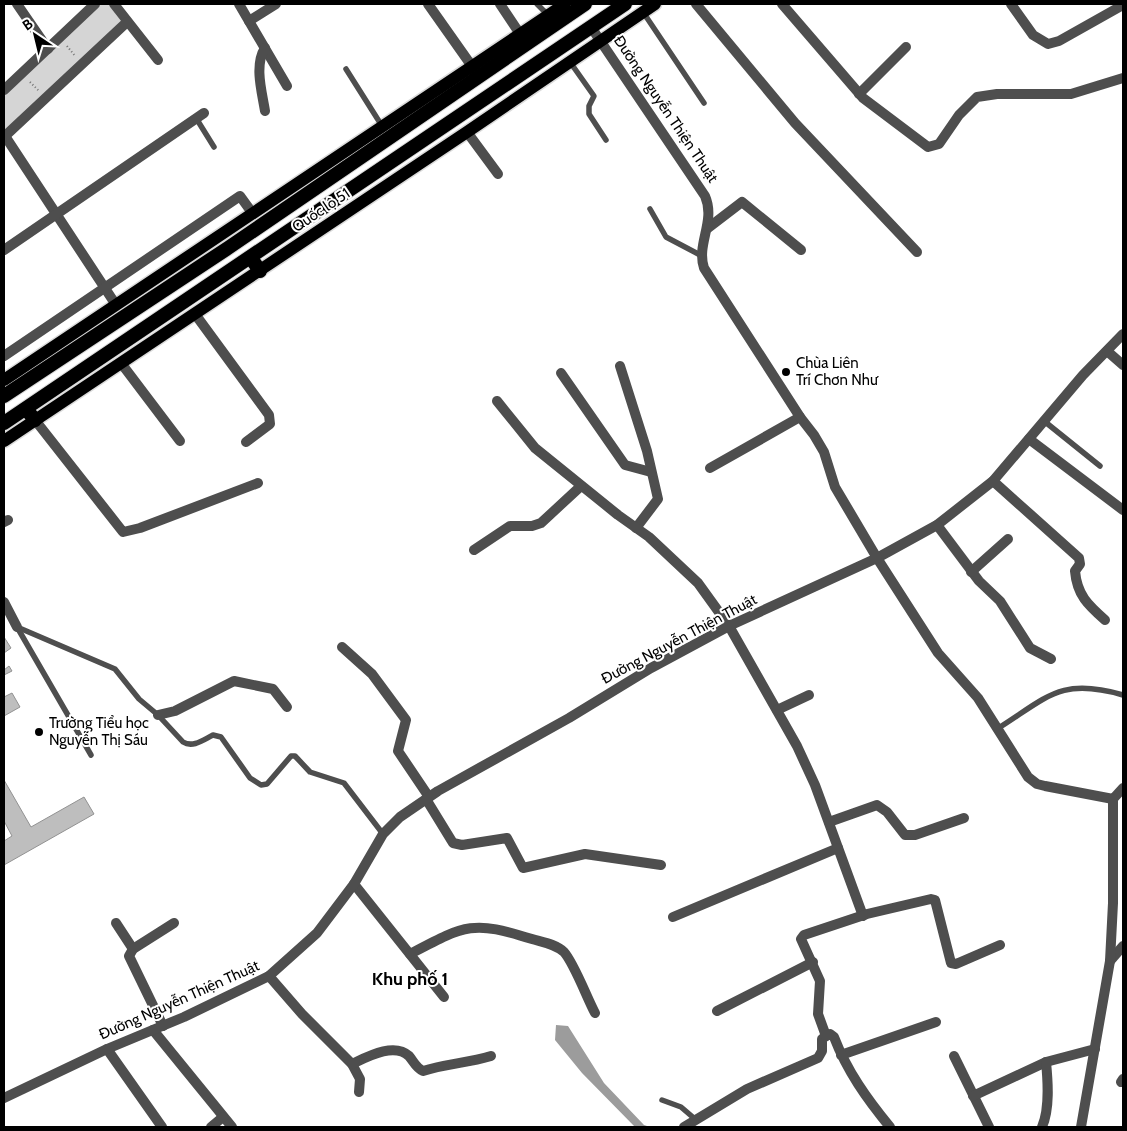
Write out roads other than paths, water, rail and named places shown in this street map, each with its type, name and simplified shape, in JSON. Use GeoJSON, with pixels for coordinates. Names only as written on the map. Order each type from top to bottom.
{"type":"FeatureCollection","features":[{"type":"Feature","properties":{"kind":"highway","name":"Quốc lộ 51"},"geometry":{"type":"LineString","coordinates":[[4,396],[235,243],[475,71],[585,4]]}},
{"type":"Feature","properties":{"kind":"highway","name":"Quốc lộ 51"},"geometry":{"type":"LineString","coordinates":[[4,423],[30,414],[251,258],[625,4]]}},
{"type":"Feature","properties":{"kind":"highway"},"geometry":{"type":"LineString","coordinates":[[251,258],[260,271]]}},
{"type":"Feature","properties":{"kind":"main road","name":"Quốc lộ 51"},"geometry":{"type":"LineString","coordinates":[[4,380],[382,128],[475,71],[520,34],[564,4]]}},
{"type":"Feature","properties":{"kind":"main road","name":"Quốc lộ 51"},"geometry":{"type":"LineString","coordinates":[[4,441],[30,414],[120,363],[195,314],[655,4]]}},
{"type":"Feature","properties":{"kind":"street"},"geometry":{"type":"LineString","coordinates":[[17,4],[48,49]]}},
{"type":"Feature","properties":{"kind":"street"},"geometry":{"type":"LineString","coordinates":[[4,90],[95,4]]}},
{"type":"Feature","properties":{"kind":"street"},"geometry":{"type":"LineString","coordinates":[[114,4],[158,60]]}},
{"type":"Feature","properties":{"kind":"street"},"geometry":{"type":"LineString","coordinates":[[238,4],[287,86]]}},
{"type":"Feature","properties":{"kind":"street"},"geometry":{"type":"LineString","coordinates":[[249,21],[276,4]]}},
{"type":"Feature","properties":{"kind":"street"},"geometry":{"type":"LineString","coordinates":[[428,4],[475,71]]}},
{"type":"Feature","properties":{"kind":"street"},"geometry":{"type":"LineString","coordinates":[[500,4],[520,34]]}},
{"type":"Feature","properties":{"kind":"street"},"geometry":{"type":"LineString","coordinates":[[696,4],[794,123],[917,252]]}},
{"type":"Feature","properties":{"kind":"street"},"geometry":{"type":"LineString","coordinates":[[782,4],[859,94],[928,147],[934,147],[939,144],[968,104],[977,98],[997,94],[1051,96],[1071,94],[1123,78]]}},
{"type":"Feature","properties":{"kind":"street"},"geometry":{"type":"LineString","coordinates":[[1011,4],[1033,35],[1048,44],[1059,41],[1123,5]]}},
{"type":"Feature","properties":{"kind":"street"},"geometry":{"type":"LineString","coordinates":[[116,305],[5,137],[127,22]]}},
{"type":"Feature","properties":{"kind":"street","name":"Đường Nguyễn Thiện Thuật"},"geometry":{"type":"LineString","coordinates":[[591,26],[705,196],[709,205],[708,228],[702,256]]}},
{"type":"Feature","properties":{"kind":"street"},"geometry":{"type":"LineString","coordinates":[[859,94],[906,47]]}},
{"type":"Feature","properties":{"kind":"street"},"geometry":{"type":"LineString","coordinates":[[265,48],[262,54],[260,73],[265,111]]}},
{"type":"Feature","properties":{"kind":"street"},"geometry":{"type":"LineString","coordinates":[[4,250],[200,115]]}},
{"type":"Feature","properties":{"kind":"street"},"geometry":{"type":"LineString","coordinates":[[467,132],[498,174]]}},
{"type":"Feature","properties":{"kind":"street"},"geometry":{"type":"LineString","coordinates":[[4,356],[240,196],[254,214]]}},
{"type":"Feature","properties":{"kind":"street"},"geometry":{"type":"LineString","coordinates":[[708,228],[742,202],[801,250]]}},
{"type":"Feature","properties":{"kind":"street"},"geometry":{"type":"LineString","coordinates":[[702,256],[709,277],[820,446],[835,487],[877,558],[938,654],[978,698],[1028,777],[1037,784],[1113,799]]}},
{"type":"Feature","properties":{"kind":"street"},"geometry":{"type":"LineString","coordinates":[[195,314],[269,415],[270,424],[246,442]]}},
{"type":"Feature","properties":{"kind":"street","name":"Đường Nguyễn Thiện Thuật"},"geometry":{"type":"LineString","coordinates":[[4,1098],[269,976],[317,933],[354,884],[383,834],[400,817],[427,798],[569,718],[651,668],[730,626],[877,558],[937,525],[993,481],[1044,421],[1123,334]]}},
{"type":"Feature","properties":{"kind":"street"},"geometry":{"type":"LineString","coordinates":[[1107,351],[1123,365]]}},
{"type":"Feature","properties":{"kind":"street"},"geometry":{"type":"LineString","coordinates":[[120,363],[180,441]]}},
{"type":"Feature","properties":{"kind":"street"},"geometry":{"type":"LineString","coordinates":[[620,366],[652,472],[658,499],[636,528]]}},
{"type":"Feature","properties":{"kind":"street"},"geometry":{"type":"LineString","coordinates":[[561,373],[625,465],[652,472]]}},
{"type":"Feature","properties":{"kind":"street"},"geometry":{"type":"LineString","coordinates":[[497,401],[535,448],[581,486],[649,536],[698,583],[730,626],[796,746],[828,822],[863,916]]}},
{"type":"Feature","properties":{"kind":"street"},"geometry":{"type":"LineString","coordinates":[[30,414],[123,532],[140,528],[258,483]]}},
{"type":"Feature","properties":{"kind":"street"},"geometry":{"type":"LineString","coordinates":[[710,468],[800,417]]}},
{"type":"Feature","properties":{"kind":"street"},"geometry":{"type":"LineString","coordinates":[[1029,439],[1123,510]]}},
{"type":"Feature","properties":{"kind":"street"},"geometry":{"type":"LineString","coordinates":[[993,481],[1079,558],[1080,564],[1075,572],[1078,591],[1088,605],[1105,620]]}},
{"type":"Feature","properties":{"kind":"street"},"geometry":{"type":"LineString","coordinates":[[474,550],[510,526],[532,526],[540,522],[581,486]]}},
{"type":"Feature","properties":{"kind":"street"},"geometry":{"type":"LineString","coordinates":[[937,525],[971,572],[1000,601],[1030,648],[1051,659]]}},
{"type":"Feature","properties":{"kind":"street"},"geometry":{"type":"LineString","coordinates":[[971,572],[1008,540]]}},
{"type":"Feature","properties":{"kind":"street"},"geometry":{"type":"LineString","coordinates":[[4,602],[17,627]]}},
{"type":"Feature","properties":{"kind":"street"},"geometry":{"type":"LineString","coordinates":[[342,648],[372,674],[406,720],[398,751],[453,843],[462,845],[507,838],[523,868],[585,854],[661,865]]}},
{"type":"Feature","properties":{"kind":"street"},"geometry":{"type":"LineString","coordinates":[[158,714],[175,711],[229,682],[237,681],[273,689],[287,707]]}},
{"type":"Feature","properties":{"kind":"street"},"geometry":{"type":"LineString","coordinates":[[777,710],[809,695]]}},
{"type":"Feature","properties":{"kind":"street"},"geometry":{"type":"LineString","coordinates":[[1081,1127],[1110,960],[1113,903],[1113,799],[1123,788]]}},
{"type":"Feature","properties":{"kind":"street"},"geometry":{"type":"LineString","coordinates":[[828,822],[877,805],[886,812],[905,835],[915,835],[964,818]]}},
{"type":"Feature","properties":{"kind":"street"},"geometry":{"type":"LineString","coordinates":[[673,917],[838,848]]}},
{"type":"Feature","properties":{"kind":"street"},"geometry":{"type":"LineString","coordinates":[[354,884],[444,996]]}},
{"type":"Feature","properties":{"kind":"street"},"geometry":{"type":"LineString","coordinates":[[826,1036],[818,1014],[820,981],[801,939],[804,935],[863,916],[932,899],[934,900],[952,963],[956,964],[1000,945]]}},
{"type":"Feature","properties":{"kind":"street"},"geometry":{"type":"LineString","coordinates":[[116,923],[133,949]]}},
{"type":"Feature","properties":{"kind":"street"},"geometry":{"type":"LineString","coordinates":[[163,1026],[129,959],[133,949],[174,923]]}},
{"type":"Feature","properties":{"kind":"street"},"geometry":{"type":"LineString","coordinates":[[410,954],[449,934],[478,926],[496,928],[556,946],[565,954],[595,1013]]}},
{"type":"Feature","properties":{"kind":"street"},"geometry":{"type":"LineString","coordinates":[[1110,960],[1123,946]]}},
{"type":"Feature","properties":{"kind":"street"},"geometry":{"type":"LineString","coordinates":[[717,1011],[813,962]]}},
{"type":"Feature","properties":{"kind":"street"},"geometry":{"type":"LineString","coordinates":[[269,976],[302,1014],[352,1064],[360,1079],[359,1092]]}},
{"type":"Feature","properties":{"kind":"street"},"geometry":{"type":"LineString","coordinates":[[841,1055],[936,1022]]}},
{"type":"Feature","properties":{"kind":"street"},"geometry":{"type":"LineString","coordinates":[[152,1030],[232,1127]]}},
{"type":"Feature","properties":{"kind":"street"},"geometry":{"type":"LineString","coordinates":[[684,1127],[747,1089],[818,1058],[822,1051],[822,1039],[830,1034],[834,1037],[841,1055],[868,1100],[890,1127]]}},
{"type":"Feature","properties":{"kind":"street"},"geometry":{"type":"LineString","coordinates":[[107,1049],[162,1127]]}},
{"type":"Feature","properties":{"kind":"street"},"geometry":{"type":"LineString","coordinates":[[974,1096],[1046,1062],[1095,1049]]}},
{"type":"Feature","properties":{"kind":"street"},"geometry":{"type":"LineString","coordinates":[[352,1064],[375,1052],[400,1051],[423,1071],[440,1065],[459,1065],[491,1056]]}},
{"type":"Feature","properties":{"kind":"street"},"geometry":{"type":"LineString","coordinates":[[954,1056],[989,1127]]}},
{"type":"Feature","properties":{"kind":"street"},"geometry":{"type":"LineString","coordinates":[[1042,1127],[1046,1117],[1048,1079],[1046,1062]]}},
{"type":"Feature","properties":{"kind":"street"},"geometry":{"type":"LineString","coordinates":[[211,1127],[223,1118]]}},
{"type":"Feature","properties":{"kind":"lane"},"geometry":{"type":"LineString","coordinates":[[537,4],[548,15]]}},
{"type":"Feature","properties":{"kind":"lane"},"geometry":{"type":"LineString","coordinates":[[643,12],[704,103]]}},
{"type":"Feature","properties":{"kind":"lane"},"geometry":{"type":"LineString","coordinates":[[570,62],[594,96],[589,114],[606,140]]}},
{"type":"Feature","properties":{"kind":"lane"},"geometry":{"type":"LineString","coordinates":[[346,69],[382,128]]}},
{"type":"Feature","properties":{"kind":"lane"},"geometry":{"type":"LineString","coordinates":[[200,115],[214,146]]}},
{"type":"Feature","properties":{"kind":"lane"},"geometry":{"type":"LineString","coordinates":[[650,209],[666,237],[702,256]]}},
{"type":"Feature","properties":{"kind":"lane"},"geometry":{"type":"LineString","coordinates":[[1044,421],[1100,466]]}},
{"type":"Feature","properties":{"kind":"lane"},"geometry":{"type":"LineString","coordinates":[[17,627],[115,669],[139,699],[158,714],[188,745],[195,744],[213,735],[221,737],[250,778],[261,785],[267,784],[289,756],[295,756],[310,772],[344,783],[383,834]]}},
{"type":"Feature","properties":{"kind":"lane"},"geometry":{"type":"LineString","coordinates":[[17,627],[91,755]]}},
{"type":"Feature","properties":{"kind":"lane"},"geometry":{"type":"LineString","coordinates":[[997,729],[1059,690],[1074,687],[1102,689],[1123,695]]}},
{"type":"Feature","properties":{"kind":"lane"},"geometry":{"type":"LineString","coordinates":[[662,1100],[681,1107],[695,1119]]}},
{"type":"Feature","properties":{"kind":"place","name":"Chùa Liên Trí Chơn Như"},"geometry":{"type":"Point","coordinates":[786,372]}},
{"type":"Feature","properties":{"kind":"place","name":"Trường Tiểu học Nguyễn Thị Sáu"},"geometry":{"type":"Point","coordinates":[39,732]}},
{"type":"Feature","properties":{"kind":"district","name":"Khu phố 1"},"geometry":{"type":"Point","coordinates":[410,979]}}]}
